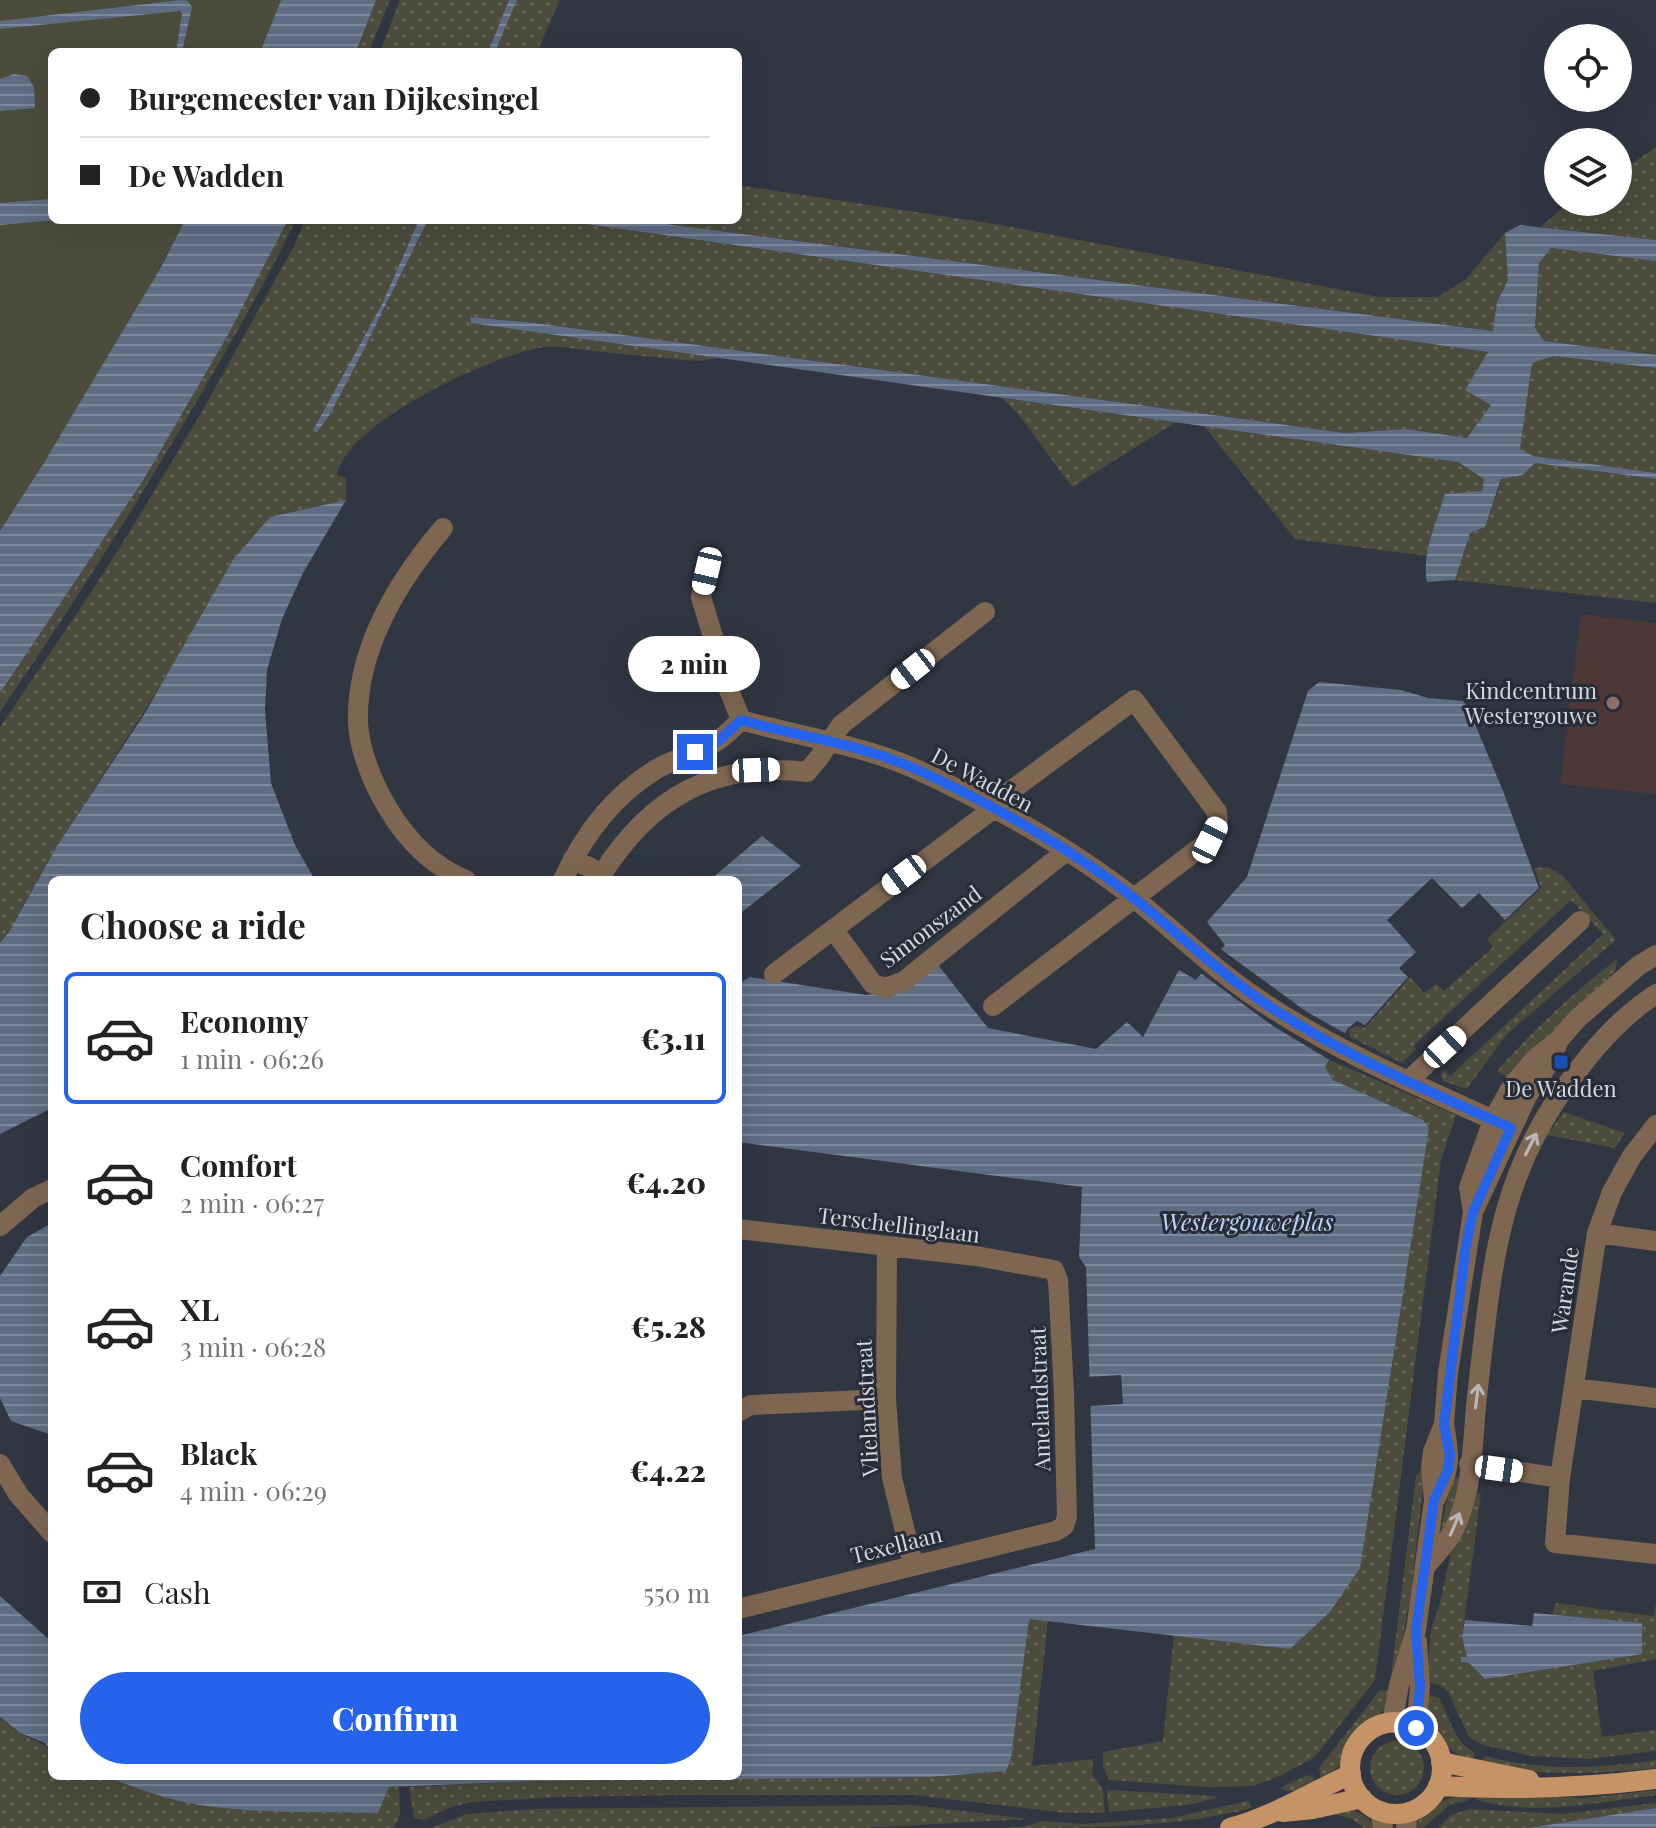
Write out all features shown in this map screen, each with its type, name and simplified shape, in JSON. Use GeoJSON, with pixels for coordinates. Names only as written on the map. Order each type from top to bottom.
{"type":"FeatureCollection","features":[{"type":"Feature","properties":{"kind":"main road"},"geometry":{"type":"LineString","coordinates":[[1392,1723],[1416,1728],[1433,1741],[1441,1762],[1438,1786],[1426,1803],[1407,1820],[1394,1814],[1382,1820],[1362,1798],[1351,1774],[1351,1761],[1359,1742],[1373,1729],[1392,1723]]}},
{"type":"Feature","properties":{"kind":"main road"},"geometry":{"type":"LineString","coordinates":[[1441,1762],[1552,1786]]}},
{"type":"Feature","properties":{"kind":"main road"},"geometry":{"type":"LineString","coordinates":[[1230,1828],[1277,1812],[1309,1792],[1351,1774]]}},
{"type":"Feature","properties":{"kind":"main road"},"geometry":{"type":"LineString","coordinates":[[1438,1786],[1487,1789],[1656,1779]]}},
{"type":"Feature","properties":{"kind":"main road"},"geometry":{"type":"LineString","coordinates":[[1277,1812],[1313,1809],[1362,1798]]}},
{"type":"Feature","properties":{"kind":"street"},"geometry":{"type":"LineString","coordinates":[[443,528],[412,565],[383,615],[364,668],[358,722],[372,780],[395,820],[424,855],[459,876]]}},
{"type":"Feature","properties":{"kind":"street"},"geometry":{"type":"LineString","coordinates":[[565,876],[601,817],[623,795],[655,770],[716,743],[741,720],[701,597],[707,571]]}},
{"type":"Feature","properties":{"kind":"street"},"geometry":{"type":"LineString","coordinates":[[573,859],[602,874],[637,826],[687,788],[756,770],[807,772],[841,725],[985,612]]}},
{"type":"Feature","properties":{"kind":"street"},"geometry":{"type":"LineString","coordinates":[[774,974],[993,809],[1009,792],[1134,700],[1217,812],[1218,824],[1210,840],[993,1006]]}},
{"type":"Feature","properties":{"kind":"street","name":"De Wadden"},"geometry":{"type":"LineString","coordinates":[[741,720],[830,742],[908,766],[993,809],[1133,897],[1257,998],[1341,1049],[1502,1124]]}},
{"type":"Feature","properties":{"kind":"street","name":"Simonszand"},"geometry":{"type":"LineString","coordinates":[[833,929],[873,984],[886,988],[904,981],[1065,852]]}},
{"type":"Feature","properties":{"kind":"street"},"geometry":{"type":"LineString","coordinates":[[1408,1081],[1580,921]]}},
{"type":"Feature","properties":{"kind":"street"},"geometry":{"type":"LineString","coordinates":[[1392,1723],[1399,1685],[1416,1630],[1434,1500],[1431,1468],[1434,1447],[1444,1424],[1448,1373],[1473,1212],[1502,1124],[1527,1096],[1553,1057],[1558,1041],[1577,1019],[1638,966],[1656,955]]}},
{"type":"Feature","properties":{"kind":"street"},"geometry":{"type":"LineString","coordinates":[[1426,1566],[1449,1538],[1465,1495],[1495,1257],[1511,1190],[1521,1163],[1554,1102],[1607,1033],[1656,994]]}},
{"type":"Feature","properties":{"kind":"street","name":"Warande"},"geometry":{"type":"LineString","coordinates":[[1656,1125],[1632,1156],[1612,1192],[1597,1233],[1560,1478],[1555,1543],[1656,1554]]}},
{"type":"Feature","properties":{"kind":"street"},"geometry":{"type":"LineString","coordinates":[[0,1226],[33,1198],[48,1191]]}},
{"type":"Feature","properties":{"kind":"street","name":"Terschellinglaan"},"geometry":{"type":"LineString","coordinates":[[742,1229],[976,1256],[1054,1270]]}},
{"type":"Feature","properties":{"kind":"street"},"geometry":{"type":"LineString","coordinates":[[1597,1233],[1656,1241]]}},
{"type":"Feature","properties":{"kind":"street","name":"Vlielandstraat"},"geometry":{"type":"LineString","coordinates":[[887,1247],[886,1399],[892,1478],[913,1564]]}},
{"type":"Feature","properties":{"kind":"street","name":"Amelandstraat"},"geometry":{"type":"LineString","coordinates":[[1054,1270],[1058,1280],[1064,1393],[1067,1517],[1064,1526]]}},
{"type":"Feature","properties":{"kind":"street"},"geometry":{"type":"LineString","coordinates":[[1574,1388],[1656,1398]]}},
{"type":"Feature","properties":{"kind":"street"},"geometry":{"type":"LineString","coordinates":[[742,1407],[886,1399]]}},
{"type":"Feature","properties":{"kind":"street"},"geometry":{"type":"LineString","coordinates":[[0,1464],[18,1494],[48,1528]]}},
{"type":"Feature","properties":{"kind":"street"},"geometry":{"type":"LineString","coordinates":[[1469,1464],[1560,1478]]}},
{"type":"Feature","properties":{"kind":"street","name":"Texellaan"},"geometry":{"type":"LineString","coordinates":[[742,1608],[1056,1531],[1064,1526]]}},
{"type":"Feature","properties":{"kind":"street"},"geometry":{"type":"LineString","coordinates":[[1416,1630],[1420,1687],[1416,1728]]}},
{"type":"Feature","properties":{"kind":"shaded area","name":"Kindcentrum Westergouwe"},"geometry":{"type":"Polygon","coordinates":[[[1581,614],[1656,623],[1656,794],[1560,784],[1581,614]]]}},
{"type":"Feature","properties":{"kind":"green space"},"geometry":{"type":"Polygon","coordinates":[[[0,0],[281,0],[262,48],[48,48],[48,224],[183,224],[119,339],[0,531],[0,0]]]}},
{"type":"Feature","properties":{"kind":"green space"},"geometry":{"type":"Polygon","coordinates":[[[376,0],[390,0],[371,48],[358,48],[376,0]]]}},
{"type":"Feature","properties":{"kind":"green space"},"geometry":{"type":"Polygon","coordinates":[[[400,0],[509,0],[490,48],[382,48],[400,0]]]}},
{"type":"Feature","properties":{"kind":"green space"},"geometry":{"type":"Polygon","coordinates":[[[517,0],[560,0],[539,48],[497,48],[517,0]]]}},
{"type":"Feature","properties":{"kind":"green space"},"geometry":{"type":"Polygon","coordinates":[[[1656,147],[1656,240],[1541,227],[1553,216],[1632,216],[1632,163],[1656,147]]]}},
{"type":"Feature","properties":{"kind":"green space"},"geometry":{"type":"Polygon","coordinates":[[[742,186],[995,224],[1379,297],[1438,297],[1466,279],[1505,233],[1508,280],[1497,302],[1494,331],[666,224],[742,224],[742,186]]]}},
{"type":"Feature","properties":{"kind":"green space"},"geometry":{"type":"Polygon","coordinates":[[[286,224],[294,224],[257,295],[142,493],[0,712],[0,693],[144,479],[229,333],[286,224]]]}},
{"type":"Feature","properties":{"kind":"green space"},"geometry":{"type":"Polygon","coordinates":[[[303,224],[417,224],[382,304],[313,430],[380,318],[426,224],[586,224],[1489,352],[1491,405],[1468,438],[1406,429],[1345,433],[535,323],[470,317],[471,323],[720,358],[698,361],[545,347],[492,362],[459,377],[394,413],[367,434],[347,455],[337,475],[346,478],[346,500],[270,517],[57,846],[0,943],[0,727],[137,520],[200,415],[303,224]]]}},
{"type":"Feature","properties":{"kind":"green space"},"geometry":{"type":"Polygon","coordinates":[[[1551,248],[1656,261],[1656,355],[1544,341],[1535,328],[1539,263],[1551,248]]]}},
{"type":"Feature","properties":{"kind":"green space"},"geometry":{"type":"Polygon","coordinates":[[[1554,356],[1656,368],[1656,473],[1532,456],[1520,449],[1531,363],[1554,356]]]}},
{"type":"Feature","properties":{"kind":"green space"},"geometry":{"type":"Polygon","coordinates":[[[1002,398],[1176,422],[1072,487],[1019,415],[1002,398]]]}},
{"type":"Feature","properties":{"kind":"green space"},"geometry":{"type":"Polygon","coordinates":[[[1204,426],[1458,462],[1484,479],[1482,492],[1445,494],[1427,556],[1295,539],[1204,426]]]}},
{"type":"Feature","properties":{"kind":"green space"},"geometry":{"type":"Polygon","coordinates":[[[1535,463],[1656,479],[1656,603],[1455,580],[1470,533],[1485,527],[1502,479],[1523,475],[1535,463]]]}},
{"type":"Feature","properties":{"kind":"green space"},"geometry":{"type":"Polygon","coordinates":[[[1548,867],[1562,875],[1616,940],[1506,1035],[1467,1089],[1443,1081],[1441,1074],[1444,1070],[1450,1076],[1603,934],[1571,900],[1414,1045],[1416,1049],[1402,1063],[1350,1037],[1349,1030],[1356,1026],[1365,1028],[1410,977],[1424,993],[1436,984],[1444,991],[1493,947],[1487,939],[1541,888],[1534,868],[1548,867]]]}},
{"type":"Feature","properties":{"kind":"green space"},"geometry":{"type":"Polygon","coordinates":[[[1617,959],[1616,969],[1610,977],[1509,1078],[1497,1071],[1554,1012],[1617,959]]]}},
{"type":"Feature","properties":{"kind":"green space"},"geometry":{"type":"Polygon","coordinates":[[[1330,1060],[1456,1115],[1441,1160],[1375,1680],[1315,1757],[1280,1776],[1253,1786],[1207,1787],[1109,1780],[1103,1766],[1103,1752],[1163,1741],[1174,1635],[1290,1649],[1422,1120],[1333,1080],[1325,1067],[1330,1060]]]}},
{"type":"Feature","properties":{"kind":"green space"},"geometry":{"type":"Polygon","coordinates":[[[1564,1112],[1625,1133],[1615,1148],[1547,1135],[1564,1112]]]}},
{"type":"Feature","properties":{"kind":"green space"},"geometry":{"type":"Polygon","coordinates":[[[1421,1470],[1425,1471],[1410,1600],[1394,1679],[1391,1676],[1416,1476],[1421,1470]]]}},
{"type":"Feature","properties":{"kind":"green space"},"geometry":{"type":"Polygon","coordinates":[[[1453,1474],[1460,1480],[1457,1501],[1439,1537],[1453,1474]]]}},
{"type":"Feature","properties":{"kind":"green space"},"geometry":{"type":"Polygon","coordinates":[[[1471,1493],[1481,1494],[1462,1637],[1468,1658],[1462,1662],[1469,1663],[1485,1679],[1642,1623],[1552,1615],[1556,1603],[1653,1616],[1656,1604],[1656,1659],[1593,1671],[1602,1737],[1656,1730],[1656,1751],[1588,1759],[1532,1756],[1483,1745],[1469,1737],[1448,1692],[1442,1686],[1427,1682],[1431,1630],[1471,1493]]]}},
{"type":"Feature","properties":{"kind":"green space"},"geometry":{"type":"Polygon","coordinates":[[[1028,1619],[1048,1621],[1032,1766],[1093,1759],[1092,1773],[1103,1790],[1105,1813],[1066,1813],[913,1795],[689,1795],[472,1802],[451,1807],[423,1820],[414,1818],[409,1787],[536,1781],[931,1777],[1006,1771],[1011,1759],[1028,1619]]]}},
{"type":"Feature","properties":{"kind":"green space"},"geometry":{"type":"Polygon","coordinates":[[[1380,1690],[1393,1691],[1384,1710],[1356,1735],[1342,1764],[1321,1780],[1319,1768],[1380,1690]]]}},
{"type":"Feature","properties":{"kind":"green space"},"geometry":{"type":"Polygon","coordinates":[[[1426,1694],[1439,1698],[1457,1736],[1474,1752],[1474,1762],[1454,1752],[1439,1736],[1430,1716],[1426,1694]]]}},
{"type":"Feature","properties":{"kind":"green space"},"geometry":{"type":"Polygon","coordinates":[[[0,1718],[21,1734],[47,1747],[48,1780],[115,1780],[196,1805],[241,1810],[378,1813],[389,1787],[399,1787],[400,1814],[394,1828],[0,1828],[0,1718]]]}},
{"type":"Feature","properties":{"kind":"green space"},"geometry":{"type":"Polygon","coordinates":[[[1397,1741],[1416,1749],[1424,1768],[1416,1787],[1397,1795],[1378,1787],[1370,1768],[1378,1749],[1397,1741]]]}},
{"type":"Feature","properties":{"kind":"green space"},"geometry":{"type":"Polygon","coordinates":[[[1486,1756],[1528,1764],[1571,1767],[1656,1760],[1656,1768],[1590,1773],[1524,1771],[1480,1763],[1486,1756]]]}},
{"type":"Feature","properties":{"kind":"green space"},"geometry":{"type":"Polygon","coordinates":[[[1308,1775],[1316,1783],[1293,1791],[1279,1788],[1308,1775]]]}},
{"type":"Feature","properties":{"kind":"green space"},"geometry":{"type":"Polygon","coordinates":[[[1107,1790],[1216,1798],[1187,1805],[1109,1812],[1107,1790]]]}},
{"type":"Feature","properties":{"kind":"green space"},"geometry":{"type":"Polygon","coordinates":[[[1656,1790],[1656,1795],[1544,1808],[1499,1805],[1477,1800],[1476,1796],[1585,1798],[1656,1790]]]}},
{"type":"Feature","properties":{"kind":"green space"},"geometry":{"type":"Polygon","coordinates":[[[1470,1793],[1467,1801],[1451,1804],[1423,1828],[1414,1828],[1438,1804],[1470,1793]]]}},
{"type":"Feature","properties":{"kind":"green space"},"geometry":{"type":"Polygon","coordinates":[[[1248,1801],[1252,1808],[1191,1820],[1099,1827],[1006,1828],[1041,1821],[1083,1824],[1171,1818],[1248,1801]]]}},
{"type":"Feature","properties":{"kind":"green space"},"geometry":{"type":"Polygon","coordinates":[[[1656,1803],[1656,1808],[1529,1828],[1438,1828],[1451,1815],[1469,1809],[1563,1814],[1656,1803]]]}},
{"type":"Feature","properties":{"kind":"green space"},"geometry":{"type":"Polygon","coordinates":[[[912,1805],[1029,1819],[863,1828],[431,1828],[466,1814],[536,1809],[912,1805]]]}},
{"type":"Feature","properties":{"kind":"green space"},"geometry":{"type":"Polygon","coordinates":[[[1353,1810],[1368,1818],[1375,1828],[1364,1828],[1352,1819],[1334,1814],[1353,1810]]]}},
{"type":"Feature","properties":{"kind":"water"},"geometry":{"type":"Polygon","coordinates":[[[181,0],[188,1],[192,7],[183,48],[177,48],[180,11],[0,29],[0,21],[181,0]]]}},
{"type":"Feature","properties":{"kind":"water"},"geometry":{"type":"Polygon","coordinates":[[[281,0],[376,0],[358,48],[262,48],[281,0]]]}},
{"type":"Feature","properties":{"kind":"water"},"geometry":{"type":"Polygon","coordinates":[[[509,0],[517,0],[497,48],[490,48],[509,0]]]}},
{"type":"Feature","properties":{"kind":"water"},"geometry":{"type":"Polygon","coordinates":[[[14,74],[27,76],[34,87],[35,108],[0,111],[0,79],[14,74]]]}},
{"type":"Feature","properties":{"kind":"water"},"geometry":{"type":"Polygon","coordinates":[[[48,199],[48,221],[0,225],[0,203],[48,199]]]}},
{"type":"Feature","properties":{"kind":"water"},"geometry":{"type":"Polygon","coordinates":[[[183,224],[286,224],[229,333],[144,479],[0,693],[0,531],[161,267],[183,224]]]}},
{"type":"Feature","properties":{"kind":"water"},"geometry":{"type":"Polygon","coordinates":[[[417,224],[426,224],[329,416],[316,433],[313,430],[382,304],[417,224]]]}},
{"type":"Feature","properties":{"kind":"water"},"geometry":{"type":"Polygon","coordinates":[[[586,224],[666,224],[1493,331],[1497,302],[1508,280],[1505,233],[1520,225],[1656,240],[1656,261],[1551,248],[1539,263],[1535,328],[1544,341],[1656,355],[1656,368],[1554,356],[1532,363],[1520,449],[1533,456],[1656,473],[1656,479],[1535,463],[1523,475],[1501,479],[1485,527],[1470,533],[1455,580],[1427,582],[1428,549],[1445,494],[1482,491],[1484,479],[1458,462],[471,323],[470,317],[535,323],[1345,433],[1406,429],[1467,438],[1491,405],[1465,390],[1488,352],[586,224]]]}},
{"type":"Feature","properties":{"kind":"water"},"geometry":{"type":"Polygon","coordinates":[[[346,500],[303,573],[282,619],[267,670],[265,711],[271,783],[295,845],[313,876],[48,876],[48,1110],[0,1134],[0,943],[57,846],[145,713],[233,560],[270,517],[346,500]]]}},
{"type":"Feature","properties":{"kind":"water","name":"Westergouweplas"},"geometry":{"type":"Polygon","coordinates":[[[1319,682],[1401,690],[1428,698],[1463,701],[1503,791],[1539,888],[1505,920],[1479,893],[1462,908],[1432,878],[1387,920],[1416,952],[1399,968],[1408,977],[1365,1025],[1357,1021],[1348,1028],[1325,1067],[1333,1080],[1423,1120],[1429,1128],[1360,1568],[1330,1612],[1290,1649],[1029,1619],[1011,1759],[1006,1771],[931,1777],[742,1779],[742,1635],[1095,1549],[1086,1267],[1079,1257],[1082,1187],[742,1143],[742,982],[750,977],[866,995],[902,991],[938,965],[988,1028],[1096,1049],[1127,1022],[1143,1037],[1179,970],[1196,980],[1225,945],[1207,922],[1247,877],[1308,691],[1319,682]]]}},
{"type":"Feature","properties":{"kind":"water"},"geometry":{"type":"Polygon","coordinates":[[[762,836],[801,866],[742,912],[742,876],[715,876],[762,836]]]}},
{"type":"Feature","properties":{"kind":"water"},"geometry":{"type":"Polygon","coordinates":[[[48,1225],[48,1434],[11,1421],[0,1398],[0,1276],[27,1237],[48,1225]]]}},
{"type":"Feature","properties":{"kind":"water"},"geometry":{"type":"Polygon","coordinates":[[[0,1596],[48,1638],[48,1747],[20,1733],[0,1717],[0,1596]]]}},
{"type":"Feature","properties":{"kind":"water"},"geometry":{"type":"Polygon","coordinates":[[[1534,1613],[1642,1623],[1642,1654],[1485,1679],[1469,1663],[1461,1662],[1461,1657],[1467,1657],[1462,1637],[1465,1620],[1532,1626],[1534,1613]]]}},
{"type":"Feature","properties":{"kind":"water","name":"Westergouweplas"},"geometry":{"type":"Polygon","coordinates":[[[116,1780],[635,1780],[389,1787],[378,1813],[221,1808],[152,1793],[116,1780]]]}},
{"type":"Feature","properties":{"kind":"water"},"geometry":{"type":"Polygon","coordinates":[[[1656,1808],[1656,1828],[1529,1828],[1656,1808]]]}},
{"type":"Feature","properties":{"kind":"pier"},"geometry":{"type":"Polygon","coordinates":[[[1219,948],[1307,1012],[1348,1035],[1333,1062],[1273,1026],[1199,972],[1219,948]]]}},
{"type":"Feature","properties":{"kind":"pier"},"geometry":{"type":"Polygon","coordinates":[[[1121,1375],[1123,1404],[1090,1406],[1088,1377],[1121,1375]]]}},
{"type":"Feature","properties":{"kind":"place","name":"Kindcentrum Westergouwe"},"geometry":{"type":"Point","coordinates":[1613,703]}},
{"type":"Feature","properties":{"kind":"place","name":"De Wadden"},"geometry":{"type":"Point","coordinates":[1561,1062]}},
{"type":"Feature","properties":{"kind":"route"},"geometry":{"type":"LineString","coordinates":[[695,752],[716,743],[741,720],[830,742],[908,766],[993,809],[1133,897],[1245,990],[1279,1013],[1361,1061],[1511,1128],[1473,1212],[1466,1244],[1444,1424],[1450,1455],[1448,1470],[1434,1500],[1416,1630],[1420,1687],[1416,1728]]}}]}
